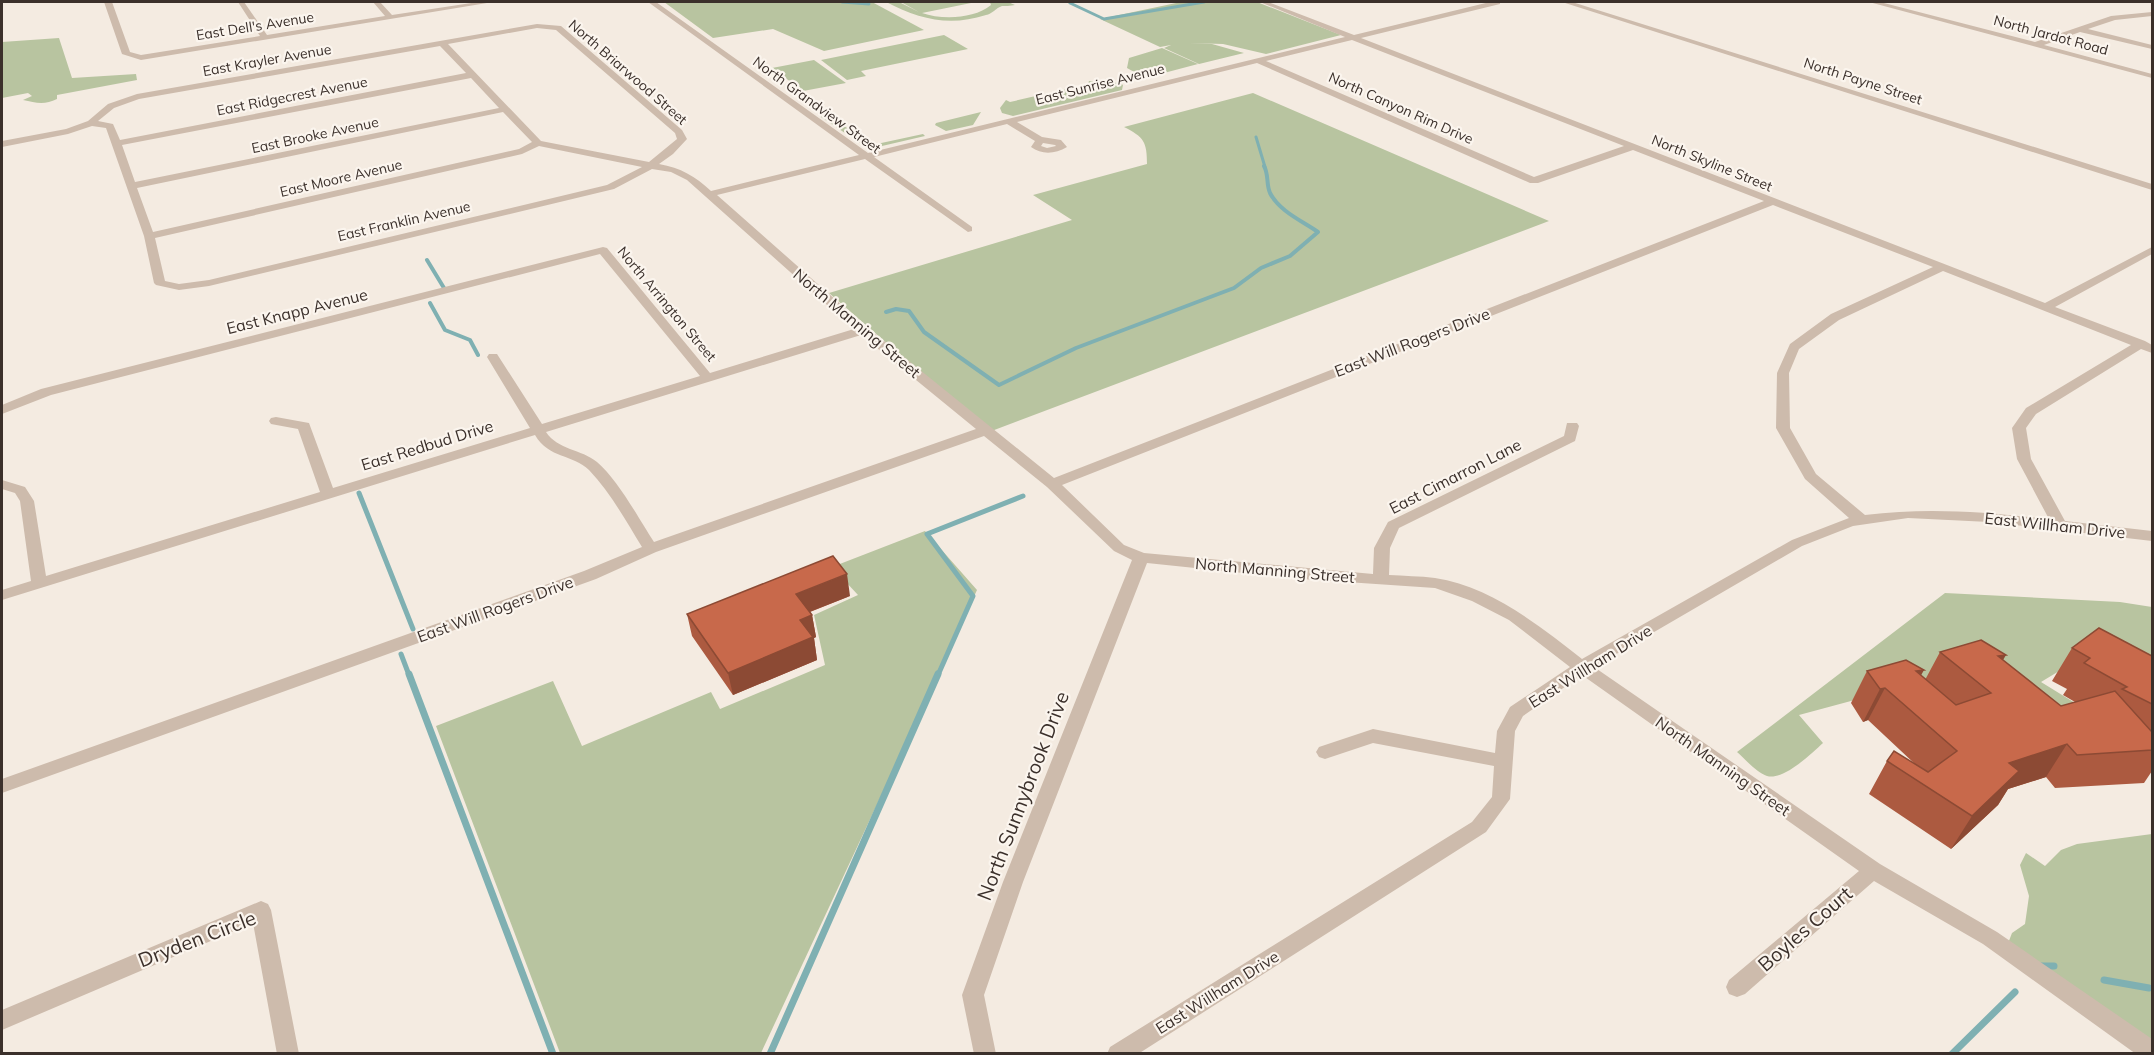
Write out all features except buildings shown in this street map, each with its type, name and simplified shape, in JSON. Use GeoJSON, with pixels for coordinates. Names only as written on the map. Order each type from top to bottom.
{"type":"FeatureCollection","features":[{"type":"Feature","properties":{"kind":"street","name":"East Dell's Avenue"},"geometry":{"type":"LineString","coordinates":[[108,2],[126,54],[131,57],[155,57],[489,2]]}},
{"type":"Feature","properties":{"kind":"street"},"geometry":{"type":"LineString","coordinates":[[241,2],[265,38]]}},
{"type":"Feature","properties":{"kind":"street"},"geometry":{"type":"LineString","coordinates":[[376,2],[390,18]]}},
{"type":"Feature","properties":{"kind":"street","name":"North Grandview Street"},"geometry":{"type":"LineString","coordinates":[[652,2],[968,229]]}},
{"type":"Feature","properties":{"kind":"street","name":"North Skyline Street"},"geometry":{"type":"LineString","coordinates":[[1263,2],[2146,347]]}},
{"type":"Feature","properties":{"kind":"street","name":"East Sunrise Avenue"},"geometry":{"type":"LineString","coordinates":[[710,194],[1497,2]]}},
{"type":"Feature","properties":{"kind":"street","name":"North Payne Street"},"geometry":{"type":"LineString","coordinates":[[1566,2],[2152,187]]}},
{"type":"Feature","properties":{"kind":"street","name":"North Jardot Road"},"geometry":{"type":"LineString","coordinates":[[1873,2],[2152,76]]}},
{"type":"Feature","properties":{"kind":"street"},"geometry":{"type":"LineString","coordinates":[[2035,45],[2114,18],[2152,14]]}},
{"type":"Feature","properties":{"kind":"street","name":"East Krayler Avenue"},"geometry":{"type":"LineString","coordinates":[[2,144],[68,131],[91,123],[111,106],[137,97],[547,26]]}},
{"type":"Feature","properties":{"kind":"street","name":"North Briarwood Street"},"geometry":{"type":"LineString","coordinates":[[547,26],[558,28],[679,132],[682,139],[678,147],[648,165]]}},
{"type":"Feature","properties":{"kind":"street"},"geometry":{"type":"LineString","coordinates":[[2081,30],[2152,47]]}},
{"type":"Feature","properties":{"kind":"street"},"geometry":{"type":"LineString","coordinates":[[442,43],[538,143]]}},
{"type":"Feature","properties":{"kind":"street","name":"North Canyon Rim Drive"},"geometry":{"type":"LineString","coordinates":[[1257,60],[1534,181],[1634,146]]}},
{"type":"Feature","properties":{"kind":"street","name":"East Ridgecrest Avenue"},"geometry":{"type":"LineString","coordinates":[[118,143],[471,75]]}},
{"type":"Feature","properties":{"kind":"street","name":"East Brooke Avenue"},"geometry":{"type":"LineString","coordinates":[[131,186],[505,109]]}},
{"type":"Feature","properties":{"kind":"street"},"geometry":{"type":"LineString","coordinates":[[1007,120],[1040,140]]}},
{"type":"Feature","properties":{"kind":"street"},"geometry":{"type":"LineString","coordinates":[[91,123],[111,126],[148,236]]}},
{"type":"Feature","properties":{"kind":"street","name":"North Manning Street"},"geometry":{"type":"LineString","coordinates":[[538,143],[674,170],[691,178],[863,330],[1052,484],[1119,548],[1141,558],[1302,574],[1436,583],[1478,597],[1515,616],[1582,668],[1873,870],[1990,938],[2152,1052]]}},
{"type":"Feature","properties":{"kind":"street","name":"East Moore Avenue"},"geometry":{"type":"LineString","coordinates":[[148,236],[522,151],[538,143]]}},
{"type":"Feature","properties":{"kind":"street","name":"East Franklin Avenue"},"geometry":{"type":"LineString","coordinates":[[148,236],[160,283],[179,287],[209,283],[599,190],[631,178],[648,165]]}},
{"type":"Feature","properties":{"kind":"street","name":"East Will Rogers Drive"},"geometry":{"type":"LineString","coordinates":[[1052,484],[1773,201]]}},
{"type":"Feature","properties":{"kind":"street","name":"North Arrington Street"},"geometry":{"type":"LineString","coordinates":[[603,250],[708,378]]}},
{"type":"Feature","properties":{"kind":"street","name":"East Knapp Avenue"},"geometry":{"type":"LineString","coordinates":[[2,410],[21,400],[46,392],[603,250]]}},
{"type":"Feature","properties":{"kind":"street"},"geometry":{"type":"LineString","coordinates":[[2046,307],[2152,250]]}},
{"type":"Feature","properties":{"kind":"street"},"geometry":{"type":"LineString","coordinates":[[1861,520],[1810,476],[1783,428],[1783,373],[1794,347],[1835,317],[1943,267]]}},
{"type":"Feature","properties":{"kind":"street","name":"East Redbud Drive"},"geometry":{"type":"LineString","coordinates":[[2,596],[327,493],[863,330]]}},
{"type":"Feature","properties":{"kind":"street"},"geometry":{"type":"LineString","coordinates":[[2060,526],[2024,459],[2019,428],[2031,411],[2146,347]]}},
{"type":"Feature","properties":{"kind":"street"},"geometry":{"type":"LineString","coordinates":[[493,357],[547,444],[592,465],[618,496],[651,549]]}},
{"type":"Feature","properties":{"kind":"street"},"geometry":{"type":"LineString","coordinates":[[276,421],[304,426],[327,493]]}},
{"type":"Feature","properties":{"kind":"street","name":"East Cimarron Lane"},"geometry":{"type":"LineString","coordinates":[[1381,578],[1382,548],[1394,525],[1570,438],[1572,426]]}},
{"type":"Feature","properties":{"kind":"street","name":"East Will Rogers Drive"},"geometry":{"type":"LineString","coordinates":[[2,786],[590,575],[651,549],[987,430]]}},
{"type":"Feature","properties":{"kind":"street"},"geometry":{"type":"LineString","coordinates":[[2,484],[20,490],[27,501],[39,584]]}},
{"type":"Feature","properties":{"kind":"street","name":"East Willham Drive"},"geometry":{"type":"LineString","coordinates":[[1118,1053],[1479,827],[1501,799],[1506,731],[1516,712],[1582,668],[1797,543],[1850,522],[1908,514],[1989,517],[2152,536]]}},
{"type":"Feature","properties":{"kind":"street","name":"North Sunnybrook Drive"},"geometry":{"type":"LineString","coordinates":[[985,1053],[973,995],[1017,871],[1141,558]]}},
{"type":"Feature","properties":{"kind":"street"},"geometry":{"type":"LineString","coordinates":[[1325,752],[1373,736],[1502,761]]}},
{"type":"Feature","properties":{"kind":"street","name":"Boyles Court"},"geometry":{"type":"LineString","coordinates":[[1737,987],[1873,870]]}},
{"type":"Feature","properties":{"kind":"street","name":"Dryden Circle"},"geometry":{"type":"LineString","coordinates":[[2,1020],[261,909],[288,1053]]}},
{"type":"Feature","properties":{"kind":"green space"},"geometry":{"type":"Polygon","coordinates":[[[664,2],[872,2],[924,30],[824,51],[773,29],[713,38],[664,2]]]}},
{"type":"Feature","properties":{"kind":"green space"},"geometry":{"type":"Polygon","coordinates":[[[886,2],[899,2],[919,12],[901,2],[976,2],[922,13],[939,17],[967,16],[984,10],[991,5],[990,2],[1008,2],[1015,5],[1002,6],[972,19],[947,21],[922,17],[886,2]]]}},
{"type":"Feature","properties":{"kind":"green space"},"geometry":{"type":"Polygon","coordinates":[[[1181,2],[1257,2],[1341,35],[1266,54],[1223,44],[1189,43],[1212,44],[1244,53],[1199,64],[1164,48],[1171,45],[1160,47],[1100,19],[1181,2]]]}},
{"type":"Feature","properties":{"kind":"green space"},"geometry":{"type":"Polygon","coordinates":[[[944,35],[968,49],[861,71],[866,76],[847,80],[821,60],[944,35]]]}},
{"type":"Feature","properties":{"kind":"green space"},"geometry":{"type":"Polygon","coordinates":[[[59,38],[72,78],[136,74],[137,80],[57,95],[57,99],[44,103],[23,100],[32,96],[28,93],[2,98],[2,42],[59,38]]]}},
{"type":"Feature","properties":{"kind":"green space"},"geometry":{"type":"Polygon","coordinates":[[[1162,48],[1198,64],[1145,78],[1127,68],[1129,58],[1162,48]]]}},
{"type":"Feature","properties":{"kind":"green space"},"geometry":{"type":"Polygon","coordinates":[[[814,60],[846,83],[803,91],[772,68],[814,60]]]}},
{"type":"Feature","properties":{"kind":"green space"},"geometry":{"type":"Polygon","coordinates":[[[1089,81],[1123,85],[1122,90],[1013,116],[1002,113],[1000,108],[1006,100],[1010,102],[1088,84],[1089,81]]]}},
{"type":"Feature","properties":{"kind":"green space"},"geometry":{"type":"Polygon","coordinates":[[[1253,93],[1549,221],[989,432],[829,293],[1072,220],[1033,195],[1147,164],[1143,141],[1124,127],[1253,93]]]}},
{"type":"Feature","properties":{"kind":"green space"},"geometry":{"type":"Polygon","coordinates":[[[981,112],[973,125],[946,131],[935,125],[936,123],[981,112]]]}},
{"type":"Feature","properties":{"kind":"green space"},"geometry":{"type":"Polygon","coordinates":[[[828,115],[872,145],[923,134],[925,136],[869,149],[821,117],[828,115]]]}},
{"type":"Feature","properties":{"kind":"green space"},"geometry":{"type":"Polygon","coordinates":[[[925,531],[977,590],[761,1053],[560,1053],[436,726],[553,681],[582,746],[711,692],[720,709],[825,665],[814,615],[858,595],[832,567],[925,531]]]}},
{"type":"Feature","properties":{"kind":"green space"},"geometry":{"type":"Polygon","coordinates":[[[1945,593],[2120,602],[2152,607],[2152,671],[2079,659],[2041,682],[2101,719],[1914,684],[1799,715],[1823,743],[1789,771],[1767,776],[1755,769],[1737,752],[1945,593]]]}},
{"type":"Feature","properties":{"kind":"green space"},"geometry":{"type":"Polygon","coordinates":[[[2152,834],[2152,1047],[2007,946],[2012,933],[2025,924],[2029,896],[2020,865],[2026,853],[2045,866],[2061,850],[2077,844],[2152,834]]]}},
{"type":"Feature","properties":{"kind":"waterway"},"geometry":{"type":"LineString","coordinates":[[842,2],[869,4]]}},
{"type":"Feature","properties":{"kind":"waterway"},"geometry":{"type":"LineString","coordinates":[[1070,3],[1104,19],[1204,2]]}},
{"type":"Feature","properties":{"kind":"waterway"},"geometry":{"type":"LineString","coordinates":[[1256,137],[1265,167]]}},
{"type":"Feature","properties":{"kind":"waterway"},"geometry":{"type":"LineString","coordinates":[[886,312],[896,309],[909,311],[924,332],[999,385],[1076,348],[1234,288],[1261,268],[1290,256],[1318,232],[1298,220],[1274,199],[1269,190],[1264,166]]}},
{"type":"Feature","properties":{"kind":"waterway"},"geometry":{"type":"LineString","coordinates":[[427,260],[444,288]]}},
{"type":"Feature","properties":{"kind":"waterway"},"geometry":{"type":"LineString","coordinates":[[430,303],[445,330],[470,340],[478,355]]}},
{"type":"Feature","properties":{"kind":"waterway"},"geometry":{"type":"LineString","coordinates":[[359,493],[413,629]]}},
{"type":"Feature","properties":{"kind":"waterway"},"geometry":{"type":"LineString","coordinates":[[938,675],[973,596],[927,534],[1023,496]]}},
{"type":"Feature","properties":{"kind":"waterway"},"geometry":{"type":"LineString","coordinates":[[401,654],[409,675]]}},
{"type":"Feature","properties":{"kind":"waterway"},"geometry":{"type":"LineString","coordinates":[[409,674],[553,1054]]}},
{"type":"Feature","properties":{"kind":"waterway"},"geometry":{"type":"LineString","coordinates":[[770,1054],[938,674]]}},
{"type":"Feature","properties":{"kind":"waterway"},"geometry":{"type":"LineString","coordinates":[[2041,966],[2054,966]]}},
{"type":"Feature","properties":{"kind":"waterway"},"geometry":{"type":"LineString","coordinates":[[2104,980],[2149,988]]}},
{"type":"Feature","properties":{"kind":"waterway"},"geometry":{"type":"LineString","coordinates":[[1952,1054],[2015,992]]}}]}
